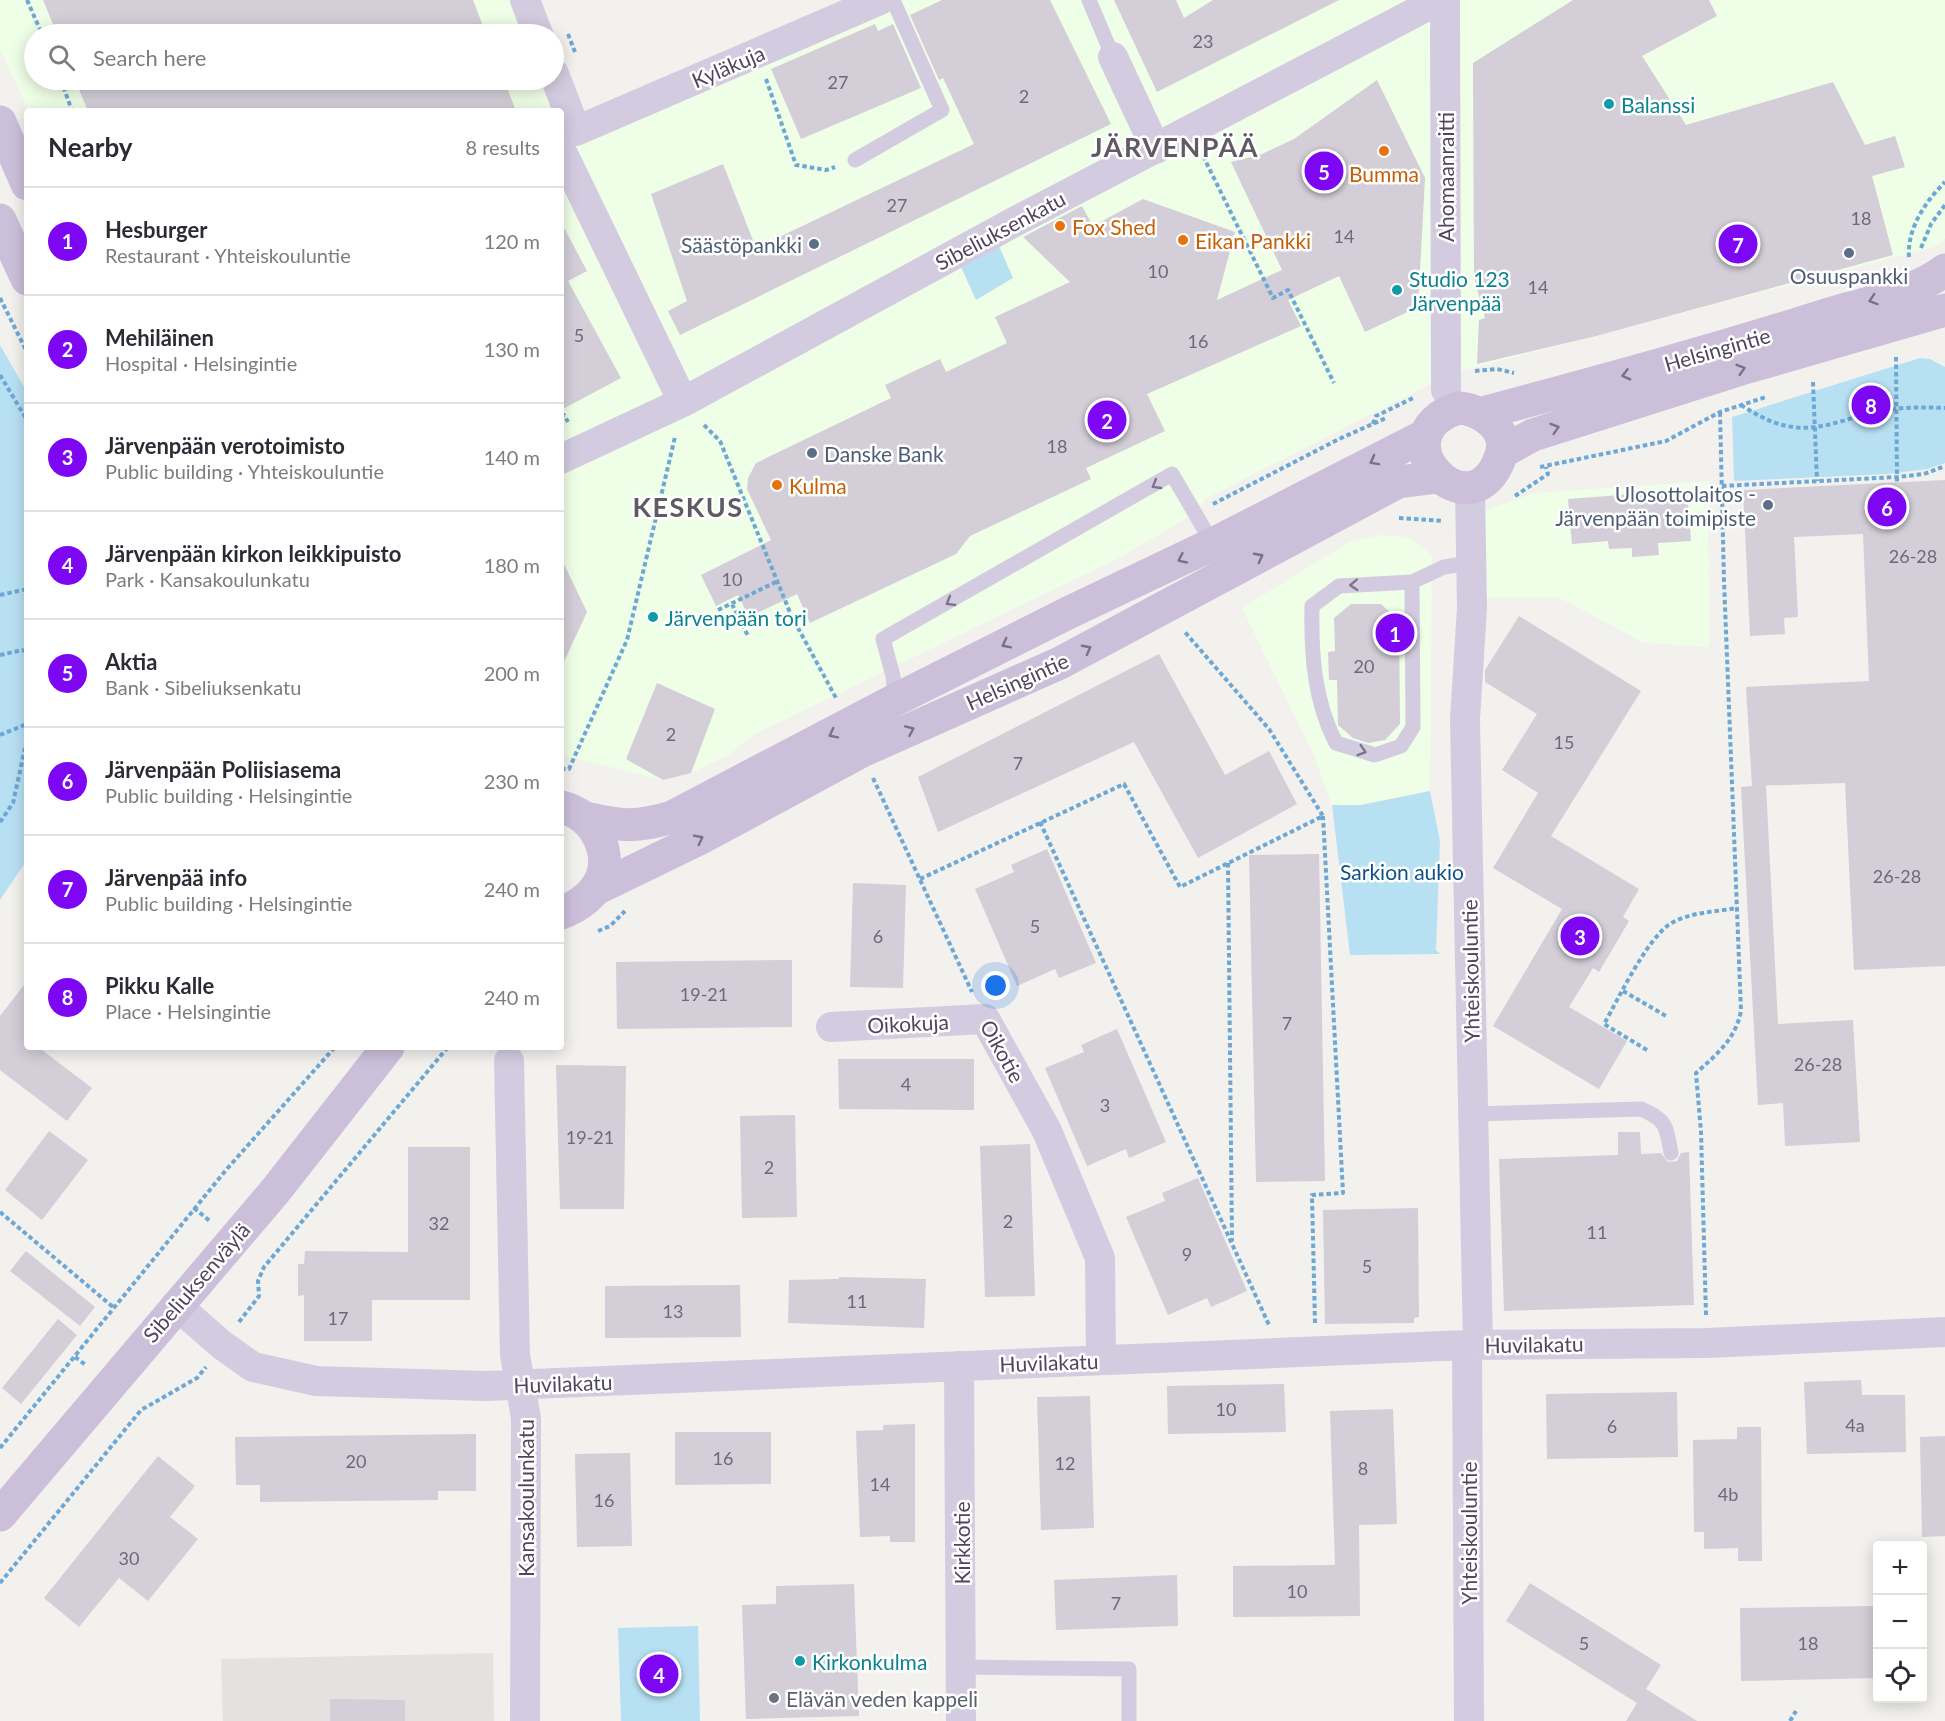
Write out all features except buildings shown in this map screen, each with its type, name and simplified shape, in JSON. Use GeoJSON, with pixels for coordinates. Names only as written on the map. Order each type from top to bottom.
{"type":"FeatureCollection","features":[{"type":"Feature","properties":{"kind":"main road"},"geometry":{"type":"LineString","coordinates":[[0,122],[24,177]]}},
{"type":"Feature","properties":{"kind":"main road"},"geometry":{"type":"LineString","coordinates":[[0,220],[24,272]]}},
{"type":"Feature","properties":{"kind":"main road","name":"Helsingintie"},"geometry":{"type":"LineString","coordinates":[[1483,413],[1709,352],[1878,299],[1933,279],[1939,267]]}},
{"type":"Feature","properties":{"kind":"main road","name":"Helsingintie"},"geometry":{"type":"LineString","coordinates":[[1502,452],[1533,435],[1741,369],[1945,310]]}},
{"type":"Feature","properties":{"kind":"main road"},"geometry":{"type":"LineString","coordinates":[[1468,408],[1483,413],[1497,430],[1502,452],[1491,474],[1481,484],[1470,489],[1449,484],[1438,477],[1426,459],[1424,450],[1426,435],[1446,412],[1468,408]]}},
{"type":"Feature","properties":{"kind":"main road","name":"Helsingintie"},"geometry":{"type":"LineString","coordinates":[[564,912],[578,905],[596,889],[699,839],[855,738],[895,700],[1070,612],[1213,544],[1426,435]]}},
{"type":"Feature","properties":{"kind":"main road","name":"Helsingintie"},"geometry":{"type":"LineString","coordinates":[[573,812],[622,827],[648,825],[672,817],[855,738],[1060,663],[1398,482],[1438,477]]}},
{"type":"Feature","properties":{"kind":"main road"},"geometry":{"type":"LineString","coordinates":[[573,812],[596,830],[603,845],[602,877],[596,889]]}},
{"type":"Feature","properties":{"kind":"main road","name":"Sibeliuksenväylä"},"geometry":{"type":"LineString","coordinates":[[0,1515],[276,1190],[386,1050]]}},
{"type":"Feature","properties":{"kind":"street"},"geometry":{"type":"LineString","coordinates":[[525,0],[534,24]]}},
{"type":"Feature","properties":{"kind":"street","name":"Kyläkuja"},"geometry":{"type":"LineString","coordinates":[[570,143],[880,0]]}},
{"type":"Feature","properties":{"kind":"street","name":"Sibeliuksenkatu"},"geometry":{"type":"LineString","coordinates":[[569,452],[678,391],[1156,149],[1438,0]]}},
{"type":"Feature","properties":{"kind":"street","name":"Ahomaanraitti"},"geometry":{"type":"LineString","coordinates":[[1445,0],[1446,390]]}},
{"type":"Feature","properties":{"kind":"street"},"geometry":{"type":"LineString","coordinates":[[1113,57],[1156,149]]}},
{"type":"Feature","properties":{"kind":"street"},"geometry":{"type":"LineString","coordinates":[[558,90],[562,108]]}},
{"type":"Feature","properties":{"kind":"street"},"geometry":{"type":"LineString","coordinates":[[564,117],[570,143],[678,391],[634,404]]}},
{"type":"Feature","properties":{"kind":"street","name":"Yhteiskouluntie"},"geometry":{"type":"LineString","coordinates":[[1470,489],[1472,608],[1465,719],[1473,1114],[1470,1721]]}},
{"type":"Feature","properties":{"kind":"street","name":"Oikokuja"},"geometry":{"type":"LineString","coordinates":[[831,1027],[985,1019]]}},
{"type":"Feature","properties":{"kind":"street","name":"Oikotie"},"geometry":{"type":"LineString","coordinates":[[985,1019],[1047,1131],[1100,1258],[1101,1360]]}},
{"type":"Feature","properties":{"kind":"street","name":"Kansakoulunkatu"},"geometry":{"type":"LineString","coordinates":[[509,1061],[515,1355],[526,1418],[525,1721]]}},
{"type":"Feature","properties":{"kind":"street","name":"Huvilakatu"},"geometry":{"type":"LineString","coordinates":[[177,1305],[222,1345],[253,1367],[316,1382],[522,1385],[1473,1345],[1707,1343],[1945,1332]]}},
{"type":"Feature","properties":{"kind":"street","name":"Kirkkotie"},"geometry":{"type":"LineString","coordinates":[[959,1366],[961,1721]]}},
{"type":"Feature","properties":{"kind":"lane"},"geometry":{"type":"LineString","coordinates":[[855,160],[942,110],[893,0]]}},
{"type":"Feature","properties":{"kind":"lane"},"geometry":{"type":"LineString","coordinates":[[1089,0],[1113,57]]}},
{"type":"Feature","properties":{"kind":"lane"},"geometry":{"type":"LineString","coordinates":[[895,700],[893,676],[883,639],[1172,474],[1213,544]]}},
{"type":"Feature","properties":{"kind":"lane"},"geometry":{"type":"LineString","coordinates":[[1412,582],[1413,727],[1401,746],[1375,755],[1336,743],[1324,721],[1313,660],[1312,606],[1340,586],[1412,582],[1444,567],[1470,563]]}},
{"type":"Feature","properties":{"kind":"lane"},"geometry":{"type":"LineString","coordinates":[[1473,1114],[1641,1109],[1659,1117],[1667,1128],[1671,1153]]}},
{"type":"Feature","properties":{"kind":"lane"},"geometry":{"type":"LineString","coordinates":[[960,1667],[1129,1669],[1129,1721]]}},
{"type":"Feature","properties":{"kind":"path"},"geometry":{"type":"LineString","coordinates":[[27,0],[38,24]]}},
{"type":"Feature","properties":{"kind":"path"},"geometry":{"type":"LineString","coordinates":[[765,75],[796,165],[826,170],[855,160]]}},
{"type":"Feature","properties":{"kind":"path"},"geometry":{"type":"LineString","coordinates":[[65,90],[71,108]]}},
{"type":"Feature","properties":{"kind":"path"},"geometry":{"type":"LineString","coordinates":[[1190,130],[1273,298],[1288,290],[1334,383]]}},
{"type":"Feature","properties":{"kind":"path"},"geometry":{"type":"LineString","coordinates":[[1909,261],[1908,248],[1923,208],[1945,182]]}},
{"type":"Feature","properties":{"kind":"path"},"geometry":{"type":"LineString","coordinates":[[1939,267],[1923,240],[1945,205]]}},
{"type":"Feature","properties":{"kind":"path"},"geometry":{"type":"LineString","coordinates":[[0,298],[24,346]]}},
{"type":"Feature","properties":{"kind":"path"},"geometry":{"type":"LineString","coordinates":[[1896,356],[1897,479]]}},
{"type":"Feature","properties":{"kind":"path"},"geometry":{"type":"LineString","coordinates":[[0,375],[24,415]]}},
{"type":"Feature","properties":{"kind":"path"},"geometry":{"type":"LineString","coordinates":[[1813,382],[1817,481]]}},
{"type":"Feature","properties":{"kind":"path"},"geometry":{"type":"LineString","coordinates":[[564,769],[569,769],[627,640],[678,391]]}},
{"type":"Feature","properties":{"kind":"path","name":"Oikotie"},"geometry":{"type":"LineString","coordinates":[[678,391],[720,441],[791,615],[855,738],[985,1019]]}},
{"type":"Feature","properties":{"kind":"path"},"geometry":{"type":"LineString","coordinates":[[1740,405],[1771,422],[1792,427],[1815,428],[1898,409],[1945,408]]}},
{"type":"Feature","properties":{"kind":"path"},"geometry":{"type":"LineString","coordinates":[[1545,467],[1666,441],[1720,412],[1741,1011],[1738,1028],[1730,1042],[1696,1073],[1701,1132],[1707,1343]]}},
{"type":"Feature","properties":{"kind":"path"},"geometry":{"type":"LineString","coordinates":[[1506,501],[1548,474],[1543,459]]}},
{"type":"Feature","properties":{"kind":"path"},"geometry":{"type":"LineString","coordinates":[[1722,486],[1897,479],[1924,474],[1945,466]]}},
{"type":"Feature","properties":{"kind":"path"},"geometry":{"type":"LineString","coordinates":[[1398,518],[1453,521]]}},
{"type":"Feature","properties":{"kind":"path"},"geometry":{"type":"LineString","coordinates":[[718,610],[778,581]]}},
{"type":"Feature","properties":{"kind":"path"},"geometry":{"type":"LineString","coordinates":[[0,596],[24,590]]}},
{"type":"Feature","properties":{"kind":"path"},"geometry":{"type":"LineString","coordinates":[[732,604],[748,636]]}},
{"type":"Feature","properties":{"kind":"path"},"geometry":{"type":"LineString","coordinates":[[1181,628],[1269,729],[1323,816],[1343,1193],[1312,1195],[1315,1333]]}},
{"type":"Feature","properties":{"kind":"path"},"geometry":{"type":"LineString","coordinates":[[0,655],[24,651]]}},
{"type":"Feature","properties":{"kind":"path"},"geometry":{"type":"LineString","coordinates":[[0,735],[24,725]]}},
{"type":"Feature","properties":{"kind":"path"},"geometry":{"type":"LineString","coordinates":[[0,822],[13,803],[24,753]]}},
{"type":"Feature","properties":{"kind":"path"},"geometry":{"type":"LineString","coordinates":[[920,879],[1124,784],[1180,887],[1323,816]]}},
{"type":"Feature","properties":{"kind":"path"},"geometry":{"type":"LineString","coordinates":[[1040,822],[1273,1334]]}},
{"type":"Feature","properties":{"kind":"path"},"geometry":{"type":"LineString","coordinates":[[1228,864],[1232,1243]]}},
{"type":"Feature","properties":{"kind":"path"},"geometry":{"type":"LineString","coordinates":[[1647,1050],[1604,1024],[1654,939],[1670,925],[1691,915],[1737,909]]}},
{"type":"Feature","properties":{"kind":"path"},"geometry":{"type":"LineString","coordinates":[[1623,991],[1666,1016]]}},
{"type":"Feature","properties":{"kind":"path"},"geometry":{"type":"LineString","coordinates":[[0,1448],[226,1170],[332,1050]]}},
{"type":"Feature","properties":{"kind":"path"},"geometry":{"type":"LineString","coordinates":[[259,1296],[258,1281],[264,1267],[445,1050]]}},
{"type":"Feature","properties":{"kind":"path"},"geometry":{"type":"LineString","coordinates":[[0,1212],[113,1307]]}},
{"type":"Feature","properties":{"kind":"path"},"geometry":{"type":"LineString","coordinates":[[0,1583],[141,1410],[197,1378]]}},
{"type":"Feature","properties":{"kind":"path"},"geometry":{"type":"LineString","coordinates":[[1790,1721],[1796,1711]]}},
{"type":"Feature","properties":{"kind":"shaded area"},"geometry":{"type":"Polygon","coordinates":[[[0,0],[513,0],[524,24],[24,24],[24,90],[556,90],[576,131],[877,0],[1945,0],[1945,238],[1937,246],[1450,374],[1205,499],[1196,513],[1117,559],[753,735],[729,755],[691,773],[663,780],[564,756],[564,108],[28,108],[0,49],[0,0]]]}},
{"type":"Feature","properties":{"kind":"shaded area"},"geometry":{"type":"Polygon","coordinates":[[[1708,481],[1709,647],[1644,643],[1560,598],[1485,598],[1481,512],[1534,493],[1708,481]]]}},
{"type":"Feature","properties":{"kind":"shaded area"},"geometry":{"type":"Polygon","coordinates":[[[1381,535],[1408,537],[1432,555],[1430,791],[1361,805],[1332,805],[1312,751],[1242,608],[1349,542],[1381,535]]]}},
{"type":"Feature","properties":{"kind":"shaded area"},"geometry":{"type":"Polygon","coordinates":[[[493,1653],[494,1721],[223,1721],[221,1659],[493,1653]]]}},
{"type":"Feature","properties":{"kind":"green space"},"geometry":{"type":"Polygon","coordinates":[[[999,246],[1013,278],[976,300],[961,267],[999,246]]]}},
{"type":"Feature","properties":{"kind":"green space"},"geometry":{"type":"Polygon","coordinates":[[[0,345],[24,387],[24,864],[0,900],[0,345]]]}},
{"type":"Feature","properties":{"kind":"green space"},"geometry":{"type":"Polygon","coordinates":[[[1920,358],[1930,359],[1945,367],[1945,463],[1927,469],[1888,474],[1734,481],[1732,417],[1920,358]]]}},
{"type":"Feature","properties":{"kind":"green space","name":"Sarkion aukio"},"geometry":{"type":"Polygon","coordinates":[[[1430,791],[1440,841],[1436,950],[1440,954],[1350,955],[1332,805],[1361,805],[1430,791]]]}},
{"type":"Feature","properties":{"kind":"green space"},"geometry":{"type":"Polygon","coordinates":[[[698,1626],[700,1721],[621,1721],[618,1628],[698,1626]]]}},
{"type":"Feature","properties":{"kind":"place","name":"Balanssi"},"geometry":{"type":"Point","coordinates":[1609,104]}},
{"type":"Feature","properties":{"kind":"place","name":"Bumma"},"geometry":{"type":"Point","coordinates":[1384,151]}},
{"type":"Feature","properties":{"kind":"place","name":"Aktia"},"geometry":{"type":"Point","coordinates":[1324,171]}},
{"type":"Feature","properties":{"kind":"place","name":"Fox Shed"},"geometry":{"type":"Point","coordinates":[1060,226]}},
{"type":"Feature","properties":{"kind":"place","name":"Eikan Pankki"},"geometry":{"type":"Point","coordinates":[1183,240]}},
{"type":"Feature","properties":{"kind":"place","name":"Säästöpankki"},"geometry":{"type":"Point","coordinates":[814,244]}},
{"type":"Feature","properties":{"kind":"place","name":"Järvenpää info"},"geometry":{"type":"Point","coordinates":[1738,244]}},
{"type":"Feature","properties":{"kind":"place","name":"Osuuspankki"},"geometry":{"type":"Point","coordinates":[1849,253]}},
{"type":"Feature","properties":{"kind":"place","name":"Studio 123 Järvenpää"},"geometry":{"type":"Point","coordinates":[1397,290]}},
{"type":"Feature","properties":{"kind":"place","name":"Pikku Kalle"},"geometry":{"type":"Point","coordinates":[1871,405]}},
{"type":"Feature","properties":{"kind":"place","name":"Mehiläinen"},"geometry":{"type":"Point","coordinates":[1107,420]}},
{"type":"Feature","properties":{"kind":"place","name":"Danske Bank"},"geometry":{"type":"Point","coordinates":[812,453]}},
{"type":"Feature","properties":{"kind":"place","name":"Kulma"},"geometry":{"type":"Point","coordinates":[777,485]}},
{"type":"Feature","properties":{"kind":"place","name":"Ulosottolaitos - Järvenpään toimipiste"},"geometry":{"type":"Point","coordinates":[1768,505]}},
{"type":"Feature","properties":{"kind":"place","name":"Järvenpään Poliisiasema"},"geometry":{"type":"Point","coordinates":[1887,507]}},
{"type":"Feature","properties":{"kind":"place","name":"Järvenpään tori"},"geometry":{"type":"Point","coordinates":[653,617]}},
{"type":"Feature","properties":{"kind":"place","name":"Hesburger"},"geometry":{"type":"Point","coordinates":[1395,633]}},
{"type":"Feature","properties":{"kind":"place","name":"Järvenpään verotoimisto"},"geometry":{"type":"Point","coordinates":[1580,936]}},
{"type":"Feature","properties":{"kind":"place","name":"Kirkonkulma"},"geometry":{"type":"Point","coordinates":[800,1661]}},
{"type":"Feature","properties":{"kind":"place","name":"Järvenpään kirkon leikkipuisto"},"geometry":{"type":"Point","coordinates":[659,1674]}},
{"type":"Feature","properties":{"kind":"place","name":"Elävän veden kappeli"},"geometry":{"type":"Point","coordinates":[774,1698]}},
{"type":"Feature","properties":{"kind":"district","name":"JÄRVENPÄÄ"},"geometry":{"type":"Point","coordinates":[1175,146]}},
{"type":"Feature","properties":{"kind":"district","name":"KESKUS"},"geometry":{"type":"Point","coordinates":[688,506]}}]}
